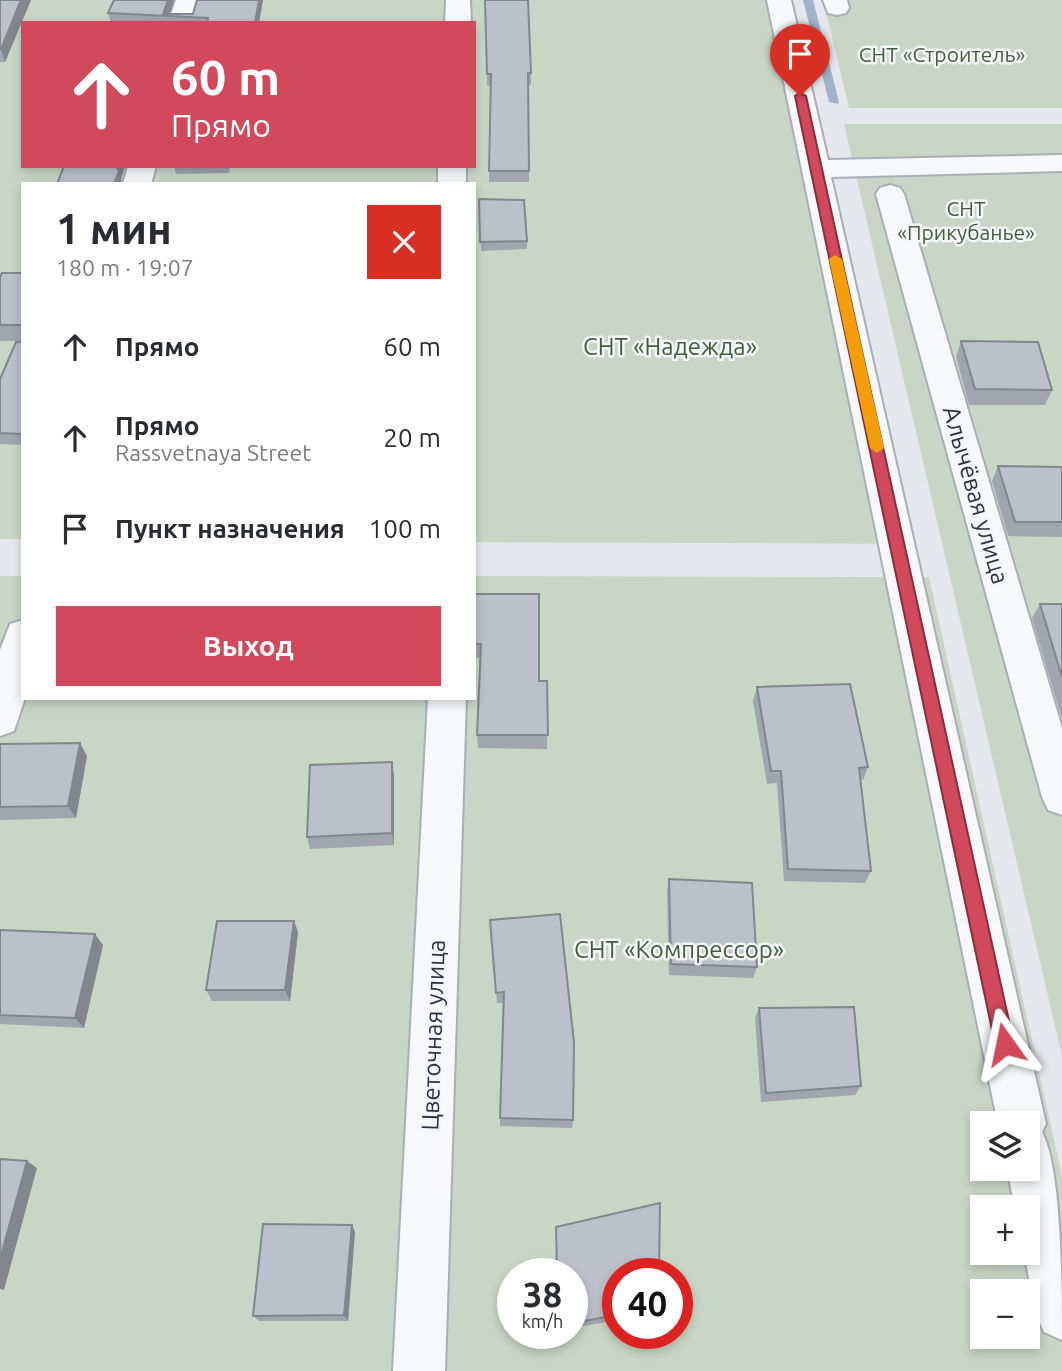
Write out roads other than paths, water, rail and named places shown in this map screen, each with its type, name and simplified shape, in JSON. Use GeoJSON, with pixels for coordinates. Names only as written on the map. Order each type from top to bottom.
{"type":"FeatureCollection","features":[{"type":"Feature","properties":{"kind":"street"},"geometry":{"type":"LineString","coordinates":[[182,21],[188,0]]}},
{"type":"Feature","properties":{"kind":"street"},"geometry":{"type":"LineString","coordinates":[[458,0],[458,21]]}},
{"type":"Feature","properties":{"kind":"street"},"geometry":{"type":"LineString","coordinates":[[779,0],[1019,1111]]}},
{"type":"Feature","properties":{"kind":"street"},"geometry":{"type":"LineString","coordinates":[[816,169],[1062,163]]}},
{"type":"Feature","properties":{"kind":"street","name":"Алычёвая улица"},"geometry":{"type":"LineString","coordinates":[[890,194],[1062,797]]}},
{"type":"Feature","properties":{"kind":"street"},"geometry":{"type":"LineString","coordinates":[[0,719],[21,642]]}},
{"type":"Feature","properties":{"kind":"street","name":"Цветочная улица"},"geometry":{"type":"LineString","coordinates":[[419,1371],[447,700]]}},
{"type":"Feature","properties":{"kind":"street"},"geometry":{"type":"LineString","coordinates":[[1034,1181],[1062,1314]]}},
{"type":"Feature","properties":{"kind":"waterway"},"geometry":{"type":"LineString","coordinates":[[808,0],[834,102]]}},
{"type":"Feature","properties":{"kind":"park label","name":"СНТ «Строитель»"},"geometry":{"type":"Point","coordinates":[942,54]}},
{"type":"Feature","properties":{"kind":"park label","name":"СНТ «Прикубанье»"},"geometry":{"type":"Point","coordinates":[966,220]}},
{"type":"Feature","properties":{"kind":"park label","name":"СНТ «Надежда»"},"geometry":{"type":"Point","coordinates":[670,346]}},
{"type":"Feature","properties":{"kind":"park label","name":"СНТ «Компрессор»"},"geometry":{"type":"Point","coordinates":[679,949]}}]}
